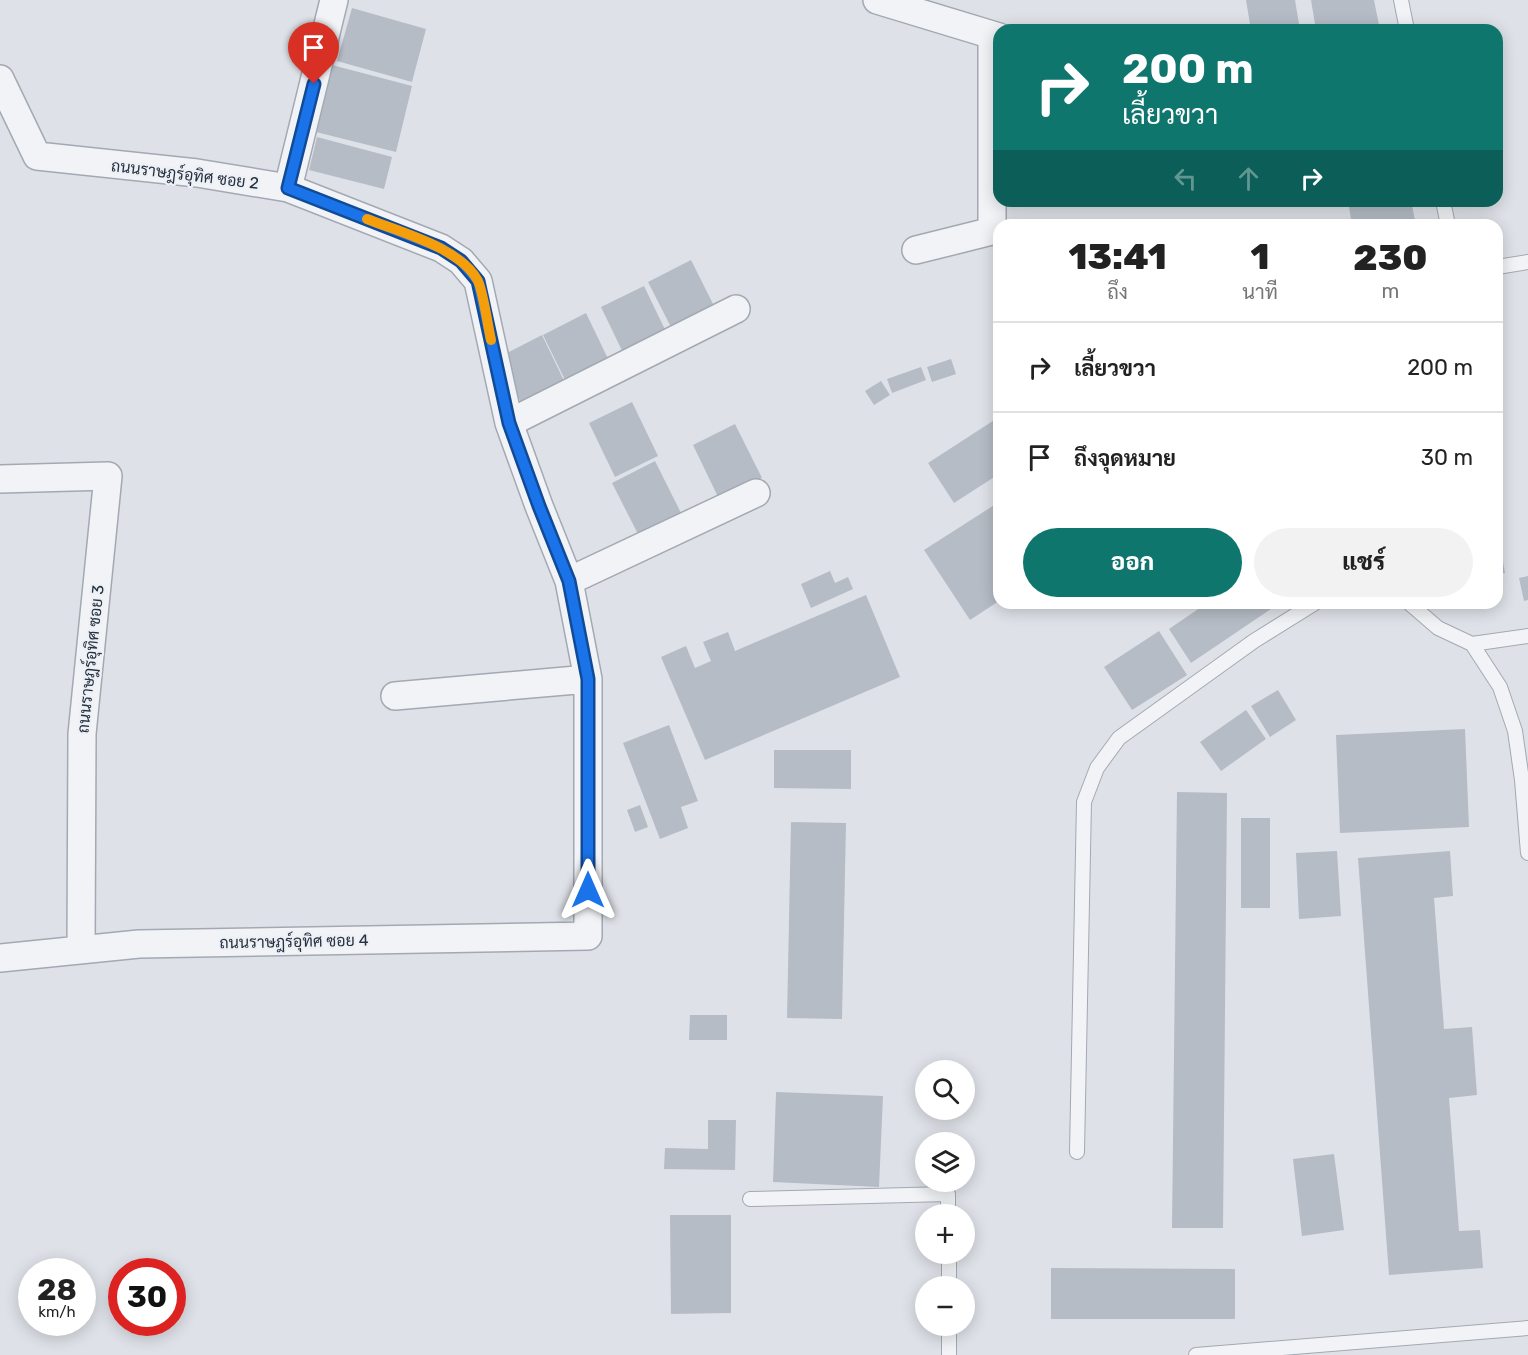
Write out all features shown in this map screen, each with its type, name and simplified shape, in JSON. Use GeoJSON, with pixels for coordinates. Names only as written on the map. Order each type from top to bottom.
{"type":"FeatureCollection","features":[{"type":"Feature","properties":{"kind":"street"},"geometry":{"type":"LineString","coordinates":[[288,188],[334,0]]}},
{"type":"Feature","properties":{"kind":"street"},"geometry":{"type":"LineString","coordinates":[[878,0],[993,35]]}},
{"type":"Feature","properties":{"kind":"street","name":"ถนนราษฎร์อุทิศ ซอย 2"},"geometry":{"type":"LineString","coordinates":[[0,79],[37,156],[197,173],[288,188],[441,248],[461,261],[478,281],[509,423],[569,581],[588,679],[588,936]]}},
{"type":"Feature","properties":{"kind":"street"},"geometry":{"type":"LineString","coordinates":[[916,250],[992,231],[993,182]]}},
{"type":"Feature","properties":{"kind":"street"},"geometry":{"type":"LineString","coordinates":[[509,423],[736,309]]}},
{"type":"Feature","properties":{"kind":"street","name":"ถนนราษฎร์อุทิศ ซอย 3"},"geometry":{"type":"LineString","coordinates":[[0,479],[108,476],[82,734],[81,950]]}},
{"type":"Feature","properties":{"kind":"street"},"geometry":{"type":"LineString","coordinates":[[569,581],[756,493]]}},
{"type":"Feature","properties":{"kind":"street"},"geometry":{"type":"LineString","coordinates":[[395,696],[588,679]]}},
{"type":"Feature","properties":{"kind":"street","name":"ถนนราษฎร์อุทิศ ซอย 4"},"geometry":{"type":"LineString","coordinates":[[0,958],[139,944],[588,936]]}},
{"type":"Feature","properties":{"kind":"lane"},"geometry":{"type":"LineString","coordinates":[[1401,0],[1406,24]]}},
{"type":"Feature","properties":{"kind":"lane"},"geometry":{"type":"LineString","coordinates":[[1503,266],[1528,261]]}},
{"type":"Feature","properties":{"kind":"lane"},"geometry":{"type":"LineString","coordinates":[[1077,1152],[1084,802],[1097,768],[1119,738],[1254,641],[1305,609]]}},
{"type":"Feature","properties":{"kind":"lane"},"geometry":{"type":"LineString","coordinates":[[1416,609],[1438,628],[1472,644],[1500,687],[1515,731],[1528,853]]}},
{"type":"Feature","properties":{"kind":"lane"},"geometry":{"type":"LineString","coordinates":[[1472,644],[1528,636]]}},
{"type":"Feature","properties":{"kind":"lane"},"geometry":{"type":"LineString","coordinates":[[750,1199],[948,1194],[948,1204]]}},
{"type":"Feature","properties":{"kind":"lane"},"geometry":{"type":"LineString","coordinates":[[1196,1355],[1528,1328]]}},
{"type":"Feature","properties":{"kind":"lane"},"geometry":{"type":"LineString","coordinates":[[949,1336],[950,1355]]}},
{"type":"Feature","properties":{"kind":"building"},"geometry":{"type":"Polygon","coordinates":[[[1246,0],[1295,0],[1299,24],[1250,24],[1246,0]]]}},
{"type":"Feature","properties":{"kind":"building"},"geometry":{"type":"Polygon","coordinates":[[[1311,0],[1374,0],[1379,24],[1315,24],[1311,0]]]}},
{"type":"Feature","properties":{"kind":"building"},"geometry":{"type":"Polygon","coordinates":[[[352,8],[426,29],[412,82],[337,61],[352,8]]]}},
{"type":"Feature","properties":{"kind":"building"},"geometry":{"type":"Polygon","coordinates":[[[332,65],[412,86],[396,152],[316,132],[332,65]]]}},
{"type":"Feature","properties":{"kind":"building"},"geometry":{"type":"Polygon","coordinates":[[[317,137],[392,157],[384,189],[309,170],[317,137]]]}},
{"type":"Feature","properties":{"kind":"building"},"geometry":{"type":"Polygon","coordinates":[[[1349,207],[1412,207],[1415,219],[1351,219],[1349,207]]]}},
{"type":"Feature","properties":{"kind":"building"},"geometry":{"type":"Polygon","coordinates":[[[691,260],[718,314],[675,335],[648,282],[691,260]]]}},
{"type":"Feature","properties":{"kind":"building"},"geometry":{"type":"Polygon","coordinates":[[[644,286],[670,340],[627,361],[601,307],[644,286]]]}},
{"type":"Feature","properties":{"kind":"building"},"geometry":{"type":"Polygon","coordinates":[[[586,313],[612,367],[569,388],[543,335],[586,313]]]}},
{"type":"Feature","properties":{"kind":"building"},"geometry":{"type":"Polygon","coordinates":[[[542,335],[568,389],[525,411],[499,357],[542,335]]]}},
{"type":"Feature","properties":{"kind":"building"},"geometry":{"type":"Polygon","coordinates":[[[951,359],[956,374],[932,382],[927,367],[951,359]]]}},
{"type":"Feature","properties":{"kind":"building"},"geometry":{"type":"Polygon","coordinates":[[[921,367],[926,380],[892,393],[887,379],[921,367]]]}},
{"type":"Feature","properties":{"kind":"building"},"geometry":{"type":"Polygon","coordinates":[[[881,381],[890,395],[874,405],[865,391],[881,381]]]}},
{"type":"Feature","properties":{"kind":"building"},"geometry":{"type":"Polygon","coordinates":[[[632,402],[658,456],[615,477],[589,423],[632,402]]]}},
{"type":"Feature","properties":{"kind":"building"},"geometry":{"type":"Polygon","coordinates":[[[993,421],[993,478],[954,503],[928,463],[993,421]]]}},
{"type":"Feature","properties":{"kind":"building"},"geometry":{"type":"Polygon","coordinates":[[[735,424],[762,478],[719,499],[693,445],[735,424]]]}},
{"type":"Feature","properties":{"kind":"building"},"geometry":{"type":"Polygon","coordinates":[[[655,461],[682,515],[639,536],[612,483],[655,461]]]}},
{"type":"Feature","properties":{"kind":"building"},"geometry":{"type":"Polygon","coordinates":[[[993,506],[993,605],[970,620],[924,550],[993,506]]]}},
{"type":"Feature","properties":{"kind":"building"},"geometry":{"type":"Polygon","coordinates":[[[830,571],[835,583],[848,577],[853,589],[811,608],[801,584],[830,571]]]}},
{"type":"Feature","properties":{"kind":"building"},"geometry":{"type":"Polygon","coordinates":[[[1528,576],[1528,600],[1524,601],[1519,578],[1528,576]]]}},
{"type":"Feature","properties":{"kind":"building"},"geometry":{"type":"Polygon","coordinates":[[[866,595],[900,677],[705,760],[661,657],[686,646],[695,668],[711,661],[703,642],[728,632],[735,651],[866,595]]]}},
{"type":"Feature","properties":{"kind":"building"},"geometry":{"type":"Polygon","coordinates":[[[1198,609],[1271,609],[1191,663],[1169,629],[1198,609]]]}},
{"type":"Feature","properties":{"kind":"building"},"geometry":{"type":"Polygon","coordinates":[[[1159,631],[1187,675],[1132,710],[1104,667],[1159,631]]]}},
{"type":"Feature","properties":{"kind":"building"},"geometry":{"type":"Polygon","coordinates":[[[1278,690],[1296,720],[1270,737],[1251,706],[1278,690]]]}},
{"type":"Feature","properties":{"kind":"building"},"geometry":{"type":"Polygon","coordinates":[[[1246,710],[1266,739],[1221,771],[1200,742],[1246,710]]]}},
{"type":"Feature","properties":{"kind":"building"},"geometry":{"type":"Polygon","coordinates":[[[669,725],[698,801],[681,807],[688,828],[660,839],[623,743],[669,725]]]}},
{"type":"Feature","properties":{"kind":"building"},"geometry":{"type":"Polygon","coordinates":[[[1465,729],[1469,827],[1340,833],[1336,735],[1465,729]]]}},
{"type":"Feature","properties":{"kind":"building"},"geometry":{"type":"Polygon","coordinates":[[[774,750],[851,750],[851,789],[774,788],[774,750]]]}},
{"type":"Feature","properties":{"kind":"building"},"geometry":{"type":"Polygon","coordinates":[[[1177,792],[1227,793],[1223,1228],[1172,1228],[1177,792]]]}},
{"type":"Feature","properties":{"kind":"building"},"geometry":{"type":"Polygon","coordinates":[[[640,805],[648,827],[635,832],[627,810],[640,805]]]}},
{"type":"Feature","properties":{"kind":"building"},"geometry":{"type":"Polygon","coordinates":[[[1241,818],[1270,818],[1270,908],[1241,908],[1241,818]]]}},
{"type":"Feature","properties":{"kind":"building"},"geometry":{"type":"Polygon","coordinates":[[[791,822],[846,823],[842,1019],[787,1018],[791,822]]]}},
{"type":"Feature","properties":{"kind":"building"},"geometry":{"type":"Polygon","coordinates":[[[1337,851],[1341,916],[1299,919],[1296,853],[1337,851]]]}},
{"type":"Feature","properties":{"kind":"building"},"geometry":{"type":"Polygon","coordinates":[[[1450,851],[1453,896],[1434,898],[1444,1029],[1472,1027],[1477,1095],[1449,1098],[1459,1231],[1480,1230],[1483,1268],[1389,1275],[1358,858],[1450,851]]]}},
{"type":"Feature","properties":{"kind":"building"},"geometry":{"type":"Polygon","coordinates":[[[690,1015],[727,1015],[727,1040],[689,1040],[690,1015]]]}},
{"type":"Feature","properties":{"kind":"building"},"geometry":{"type":"Polygon","coordinates":[[[776,1092],[883,1096],[879,1187],[773,1182],[776,1092]]]}},
{"type":"Feature","properties":{"kind":"building"},"geometry":{"type":"Polygon","coordinates":[[[708,1120],[736,1120],[735,1170],[664,1169],[665,1148],[708,1149],[708,1120]]]}},
{"type":"Feature","properties":{"kind":"building"},"geometry":{"type":"Polygon","coordinates":[[[1334,1154],[1344,1230],[1302,1236],[1293,1159],[1334,1154]]]}},
{"type":"Feature","properties":{"kind":"building"},"geometry":{"type":"Polygon","coordinates":[[[670,1215],[731,1215],[731,1313],[671,1314],[670,1215]]]}},
{"type":"Feature","properties":{"kind":"building"},"geometry":{"type":"Polygon","coordinates":[[[1051,1268],[1235,1269],[1235,1319],[1051,1319],[1051,1268]]]}},
{"type":"Feature","properties":{"kind":"slow traffic"},"geometry":{"type":"LineString","coordinates":[[367,219],[441,248],[461,261],[478,281],[491,340]]}},
{"type":"Feature","properties":{"kind":"route"},"geometry":{"type":"LineString","coordinates":[[314,84],[288,188],[441,248],[461,261],[478,281],[509,423],[569,581],[588,679],[588,890]]}}]}
